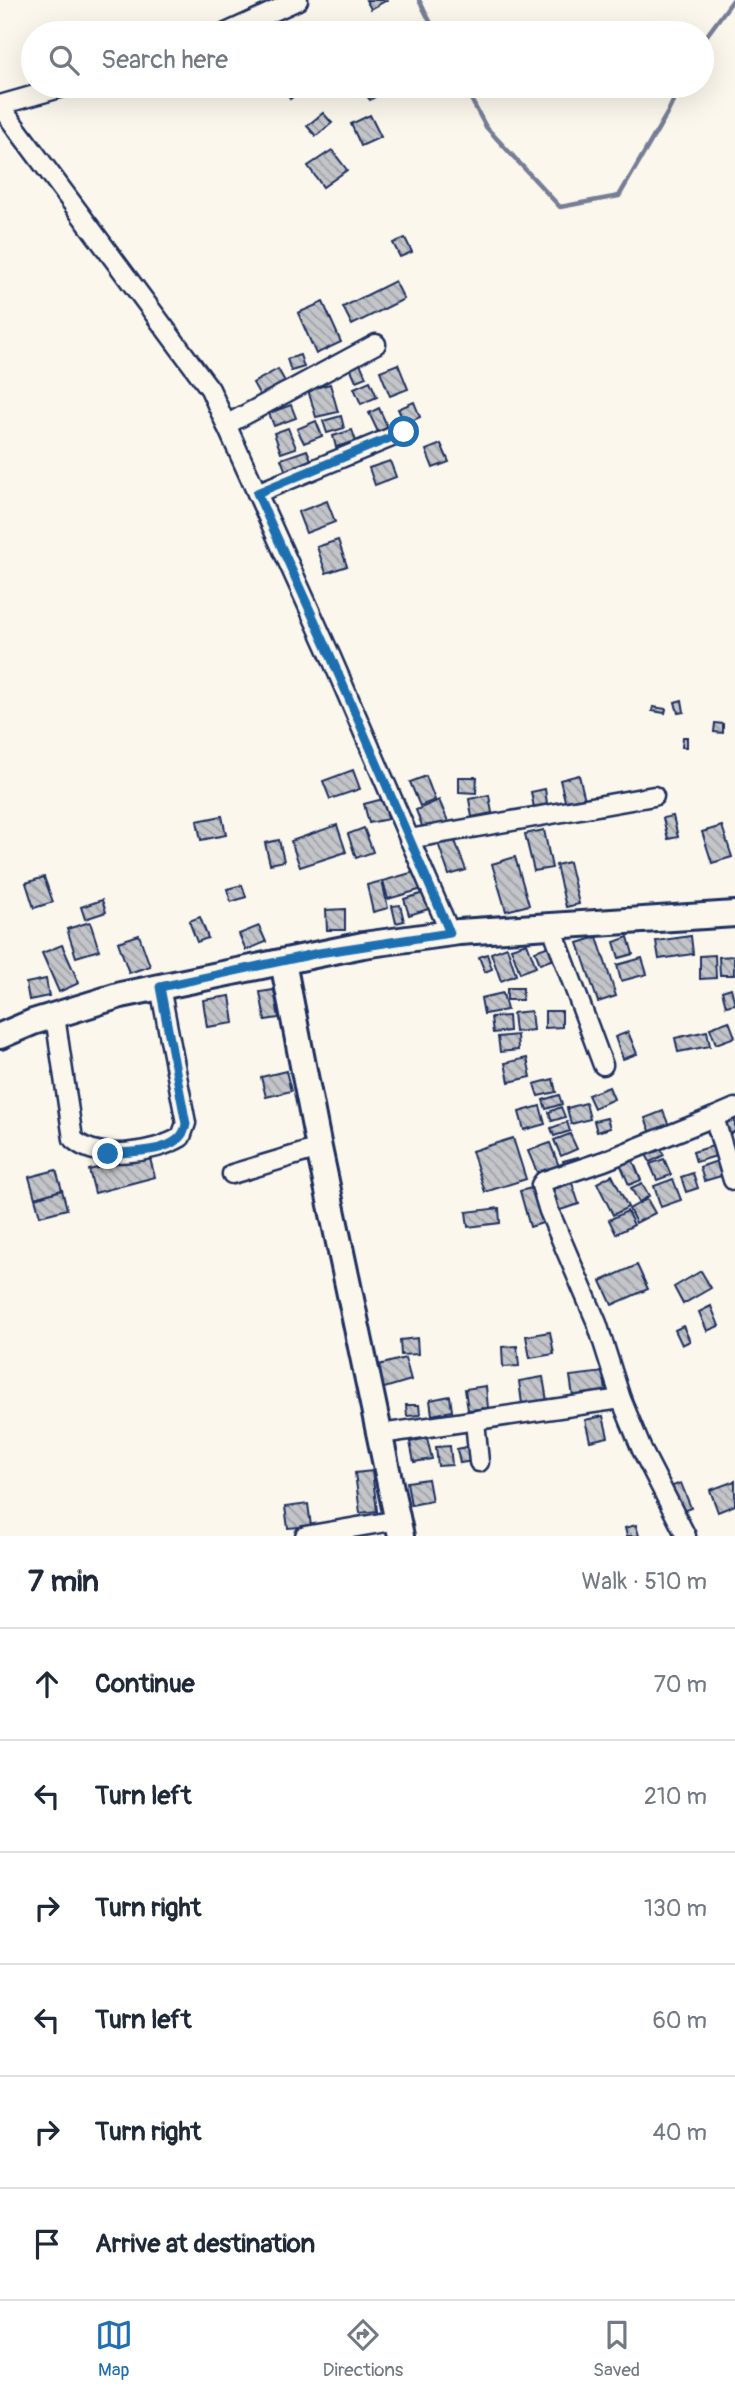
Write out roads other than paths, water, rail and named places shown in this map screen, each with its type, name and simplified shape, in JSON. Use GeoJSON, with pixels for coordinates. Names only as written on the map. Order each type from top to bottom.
{"type":"FeatureCollection","features":[{"type":"Feature","properties":{"kind":"main road"},"geometry":{"type":"LineString","coordinates":[[0,1036],[121,995],[363,945],[450,933],[735,914]]}},
{"type":"Feature","properties":{"kind":"main road"},"geometry":{"type":"LineString","coordinates":[[283,962],[399,1528]]}},
{"type":"Feature","properties":{"kind":"street"},"geometry":{"type":"LineString","coordinates":[[252,21],[298,0]]}},
{"type":"Feature","properties":{"kind":"street"},"geometry":{"type":"LineString","coordinates":[[25,98],[0,105],[210,389],[450,933]]}},
{"type":"Feature","properties":{"kind":"street"},"geometry":{"type":"LineString","coordinates":[[226,425],[376,344]]}},
{"type":"Feature","properties":{"kind":"street"},"geometry":{"type":"LineString","coordinates":[[257,493],[404,432]]}},
{"type":"Feature","properties":{"kind":"street"},"geometry":{"type":"LineString","coordinates":[[410,839],[654,796]]}},
{"type":"Feature","properties":{"kind":"street"},"geometry":{"type":"LineString","coordinates":[[551,925],[603,1065]]}},
{"type":"Feature","properties":{"kind":"street"},"geometry":{"type":"LineString","coordinates":[[55,1016],[72,1139],[89,1150],[108,1154],[166,1146],[181,1137],[186,1124],[160,987]]}},
{"type":"Feature","properties":{"kind":"street"},"geometry":{"type":"LineString","coordinates":[[686,1536],[654,1479],[621,1399],[597,1323],[549,1211],[541,1185],[544,1181],[616,1156],[735,1108]]}},
{"type":"Feature","properties":{"kind":"street"},"geometry":{"type":"LineString","coordinates":[[714,1116],[733,1180]]}},
{"type":"Feature","properties":{"kind":"street"},"geometry":{"type":"LineString","coordinates":[[232,1174],[319,1147]]}},
{"type":"Feature","properties":{"kind":"street"},"geometry":{"type":"LineString","coordinates":[[381,1434],[621,1399]]}},
{"type":"Feature","properties":{"kind":"street"},"geometry":{"type":"LineString","coordinates":[[475,1421],[479,1462]]}},
{"type":"Feature","properties":{"kind":"street"},"geometry":{"type":"LineString","coordinates":[[306,1536],[399,1528]]}},
{"type":"Feature","properties":{"kind":"waterway"},"geometry":{"type":"LineString","coordinates":[[419,0],[430,21]]}},
{"type":"Feature","properties":{"kind":"waterway"},"geometry":{"type":"LineString","coordinates":[[714,26],[733,0]]}},
{"type":"Feature","properties":{"kind":"waterway"},"geometry":{"type":"LineString","coordinates":[[470,98],[486,127],[560,207],[619,196],[674,98]]}}]}
